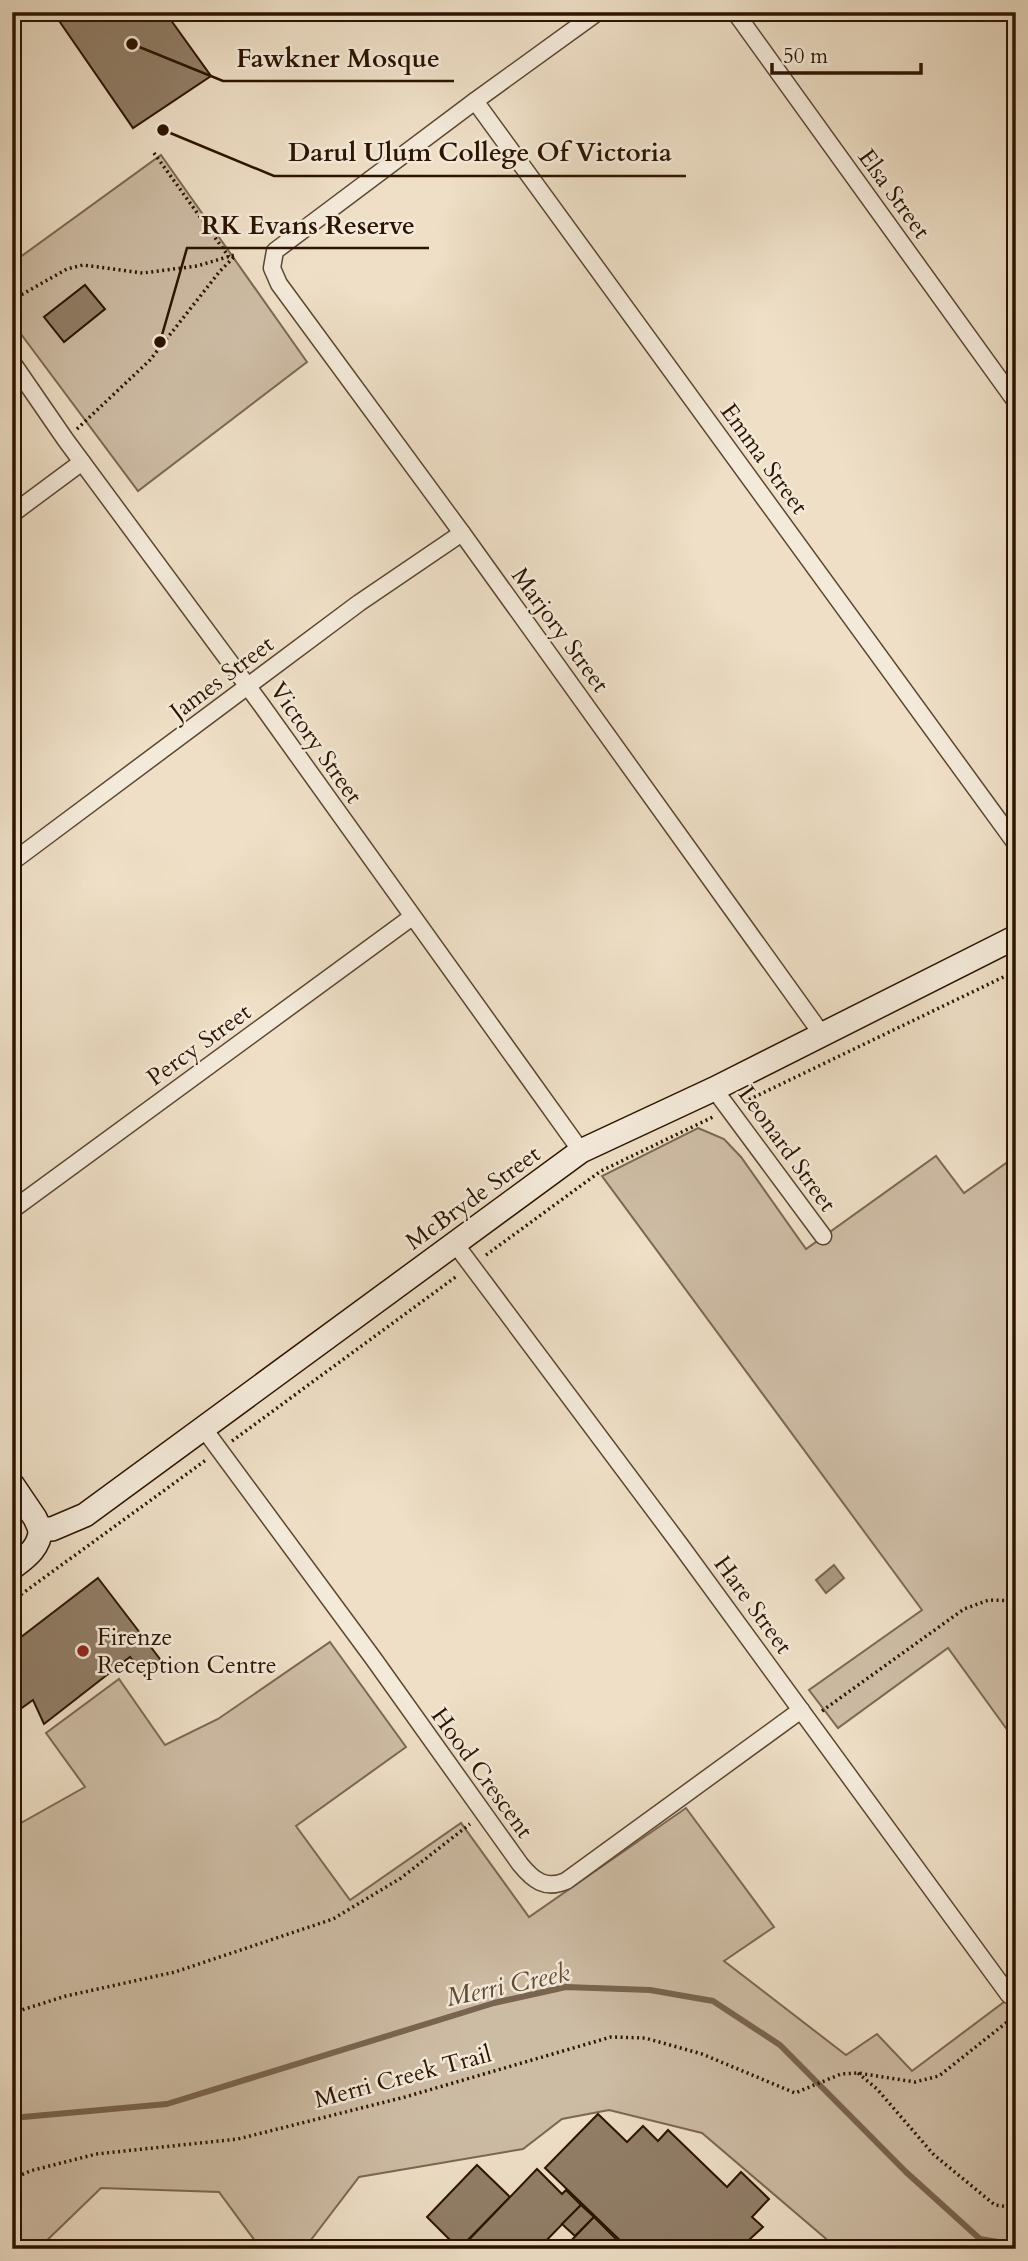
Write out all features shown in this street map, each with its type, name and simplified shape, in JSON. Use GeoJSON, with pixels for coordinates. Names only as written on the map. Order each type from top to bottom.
{"type":"FeatureCollection","features":[{"type":"Feature","properties":{"kind":"street"},"geometry":{"type":"LineString","coordinates":[[475,101],[598,12]]}},
{"type":"Feature","properties":{"kind":"street","name":"Elsa Street"},"geometry":{"type":"LineString","coordinates":[[735,12],[1016,402]]}},
{"type":"Feature","properties":{"kind":"street","name":"Marjory Street"},"geometry":{"type":"LineString","coordinates":[[475,101],[275,251],[272,268],[279,284],[821,1033]]}},
{"type":"Feature","properties":{"kind":"street","name":"Emma Street"},"geometry":{"type":"LineString","coordinates":[[475,101],[1016,844]]}},
{"type":"Feature","properties":{"kind":"street","name":"Victory Street"},"geometry":{"type":"LineString","coordinates":[[12,362],[581,1151]]}},
{"type":"Feature","properties":{"kind":"street"},"geometry":{"type":"LineString","coordinates":[[12,514],[82,462]]}},
{"type":"Feature","properties":{"kind":"street","name":"James Street"},"geometry":{"type":"LineString","coordinates":[[12,862],[359,603],[461,533]]}},
{"type":"Feature","properties":{"kind":"street","name":"Percy Street"},"geometry":{"type":"LineString","coordinates":[[12,1210],[412,917]]}},
{"type":"Feature","properties":{"kind":"street","name":"McBryde Street"},"geometry":{"type":"LineString","coordinates":[[40,1529],[52,1529],[85,1515],[581,1151],[714,1088],[1016,937]]}},
{"type":"Feature","properties":{"kind":"street","name":"Leonard Street"},"geometry":{"type":"LineString","coordinates":[[714,1088],[823,1236]]}},
{"type":"Feature","properties":{"kind":"street","name":"Hare Street"},"geometry":{"type":"LineString","coordinates":[[456,1244],[681,1546],[1009,1995]]}},
{"type":"Feature","properties":{"kind":"street","name":"Hood Crescent"},"geometry":{"type":"LineString","coordinates":[[204,1429],[531,1877],[547,1885],[557,1885],[583,1870],[805,1715]]}},
{"type":"Feature","properties":{"kind":"street"},"geometry":{"type":"LineString","coordinates":[[12,1484],[36,1518],[41,1534],[35,1547],[12,1568]]}},
{"type":"Feature","properties":{"kind":"path"},"geometry":{"type":"LineString","coordinates":[[154,153],[229,257]]}},
{"type":"Feature","properties":{"kind":"path"},"geometry":{"type":"LineString","coordinates":[[12,300],[56,275],[83,265],[143,273],[197,267],[236,255],[220,271],[150,360],[65,439]]}},
{"type":"Feature","properties":{"kind":"path"},"geometry":{"type":"LineString","coordinates":[[12,1601],[601,1171],[1016,971]]}},
{"type":"Feature","properties":{"kind":"path"},"geometry":{"type":"LineString","coordinates":[[805,1715],[964,1609],[989,1600],[1016,1601]]}},
{"type":"Feature","properties":{"kind":"path"},"geometry":{"type":"LineString","coordinates":[[12,2013],[66,1996],[175,1972],[333,1919],[401,1878],[483,1813]]}},
{"type":"Feature","properties":{"kind":"path"},"geometry":{"type":"LineString","coordinates":[[858,2073],[915,2082],[939,2076],[1016,2015]]}},
{"type":"Feature","properties":{"kind":"path","name":"Merri Creek Trail"},"geometry":{"type":"LineString","coordinates":[[12,2179],[30,2171],[96,2154],[238,2139],[405,2097],[611,2037],[645,2038],[702,2054],[795,2093],[841,2074],[858,2073]]}},
{"type":"Feature","properties":{"kind":"path"},"geometry":{"type":"LineString","coordinates":[[858,2073],[877,2089],[934,2155],[995,2205],[1016,2208]]}},
{"type":"Feature","properties":{"kind":"shaded area"},"geometry":{"type":"Polygon","coordinates":[[[161,155],[307,362],[138,491],[12,322],[12,263],[161,155]]]}},
{"type":"Feature","properties":{"kind":"shaded area"},"geometry":{"type":"Polygon","coordinates":[[[698,1128],[724,1139],[741,1157],[806,1249],[936,1156],[964,1193],[1016,1156],[1016,1742],[948,1648],[838,1728],[809,1690],[922,1610],[602,1176],[698,1128]]]}},
{"type":"Feature","properties":{"kind":"shaded area"},"geometry":{"type":"Polygon","coordinates":[[[834,1565],[844,1578],[826,1593],[816,1580],[834,1565]]]}},
{"type":"Feature","properties":{"kind":"shaded area"},"geometry":{"type":"Polygon","coordinates":[[[330,1642],[406,1747],[296,1826],[350,1900],[461,1823],[529,1917],[686,1808],[774,1927],[724,1961],[846,2055],[877,2034],[912,2071],[1016,1993],[1016,2249],[838,2249],[702,2133],[609,2110],[562,2119],[523,2149],[359,2177],[304,2249],[261,2249],[219,2192],[101,2188],[38,2249],[12,2249],[12,1828],[85,1787],[46,1733],[119,1679],[165,1745],[218,1719],[330,1642]]]}},
{"type":"Feature","properties":{"kind":"building"},"geometry":{"type":"Polygon","coordinates":[[[53,12],[165,12],[211,76],[133,128],[53,12]]]}},
{"type":"Feature","properties":{"kind":"building"},"geometry":{"type":"Polygon","coordinates":[[[85,285],[105,309],[64,342],[44,317],[85,285]]]}},
{"type":"Feature","properties":{"kind":"building","name":"Firenze Reception Centre"},"geometry":{"type":"Polygon","coordinates":[[[98,1578],[163,1663],[145,1676],[130,1657],[44,1724],[33,1700],[12,1715],[12,1644],[98,1578]]]}},
{"type":"Feature","properties":{"kind":"building"},"geometry":{"type":"Polygon","coordinates":[[[598,2114],[627,2142],[643,2126],[658,2141],[668,2130],[727,2187],[741,2172],[769,2199],[752,2217],[763,2227],[739,2249],[629,2249],[545,2168],[598,2114]]]}},
{"type":"Feature","properties":{"kind":"building"},"geometry":{"type":"Polygon","coordinates":[[[477,2165],[510,2197],[459,2249],[427,2217],[477,2165]]]}},
{"type":"Feature","properties":{"kind":"building"},"geometry":{"type":"Polygon","coordinates":[[[537,2169],[562,2194],[566,2190],[581,2205],[538,2249],[460,2249],[537,2169]]]}},
{"type":"Feature","properties":{"kind":"building"},"geometry":{"type":"Polygon","coordinates":[[[581,2205],[594,2217],[575,2236],[562,2224],[581,2205]]]}},
{"type":"Feature","properties":{"kind":"building"},"geometry":{"type":"Polygon","coordinates":[[[594,2217],[626,2249],[563,2249],[594,2217]]]}},
{"type":"Feature","properties":{"kind":"waterway","name":"Merri Creek"},"geometry":{"type":"LineString","coordinates":[[12,2118],[167,2104],[494,2003],[566,1987],[650,1990],[713,2001],[780,2045],[906,2172],[980,2239],[1016,2245]]}},
{"type":"Feature","properties":{"kind":"place","name":"Fawkner Mosque"},"geometry":{"type":"Point","coordinates":[132,44]}},
{"type":"Feature","properties":{"kind":"place","name":"Darul Ulum College Of Victoria"},"geometry":{"type":"Point","coordinates":[163,130]}},
{"type":"Feature","properties":{"kind":"place","name":"RK Evans Reserve"},"geometry":{"type":"Point","coordinates":[160,342]}},
{"type":"Feature","properties":{"kind":"place","name":"Firenze Reception Centre"},"geometry":{"type":"Point","coordinates":[83,1651]}}]}
